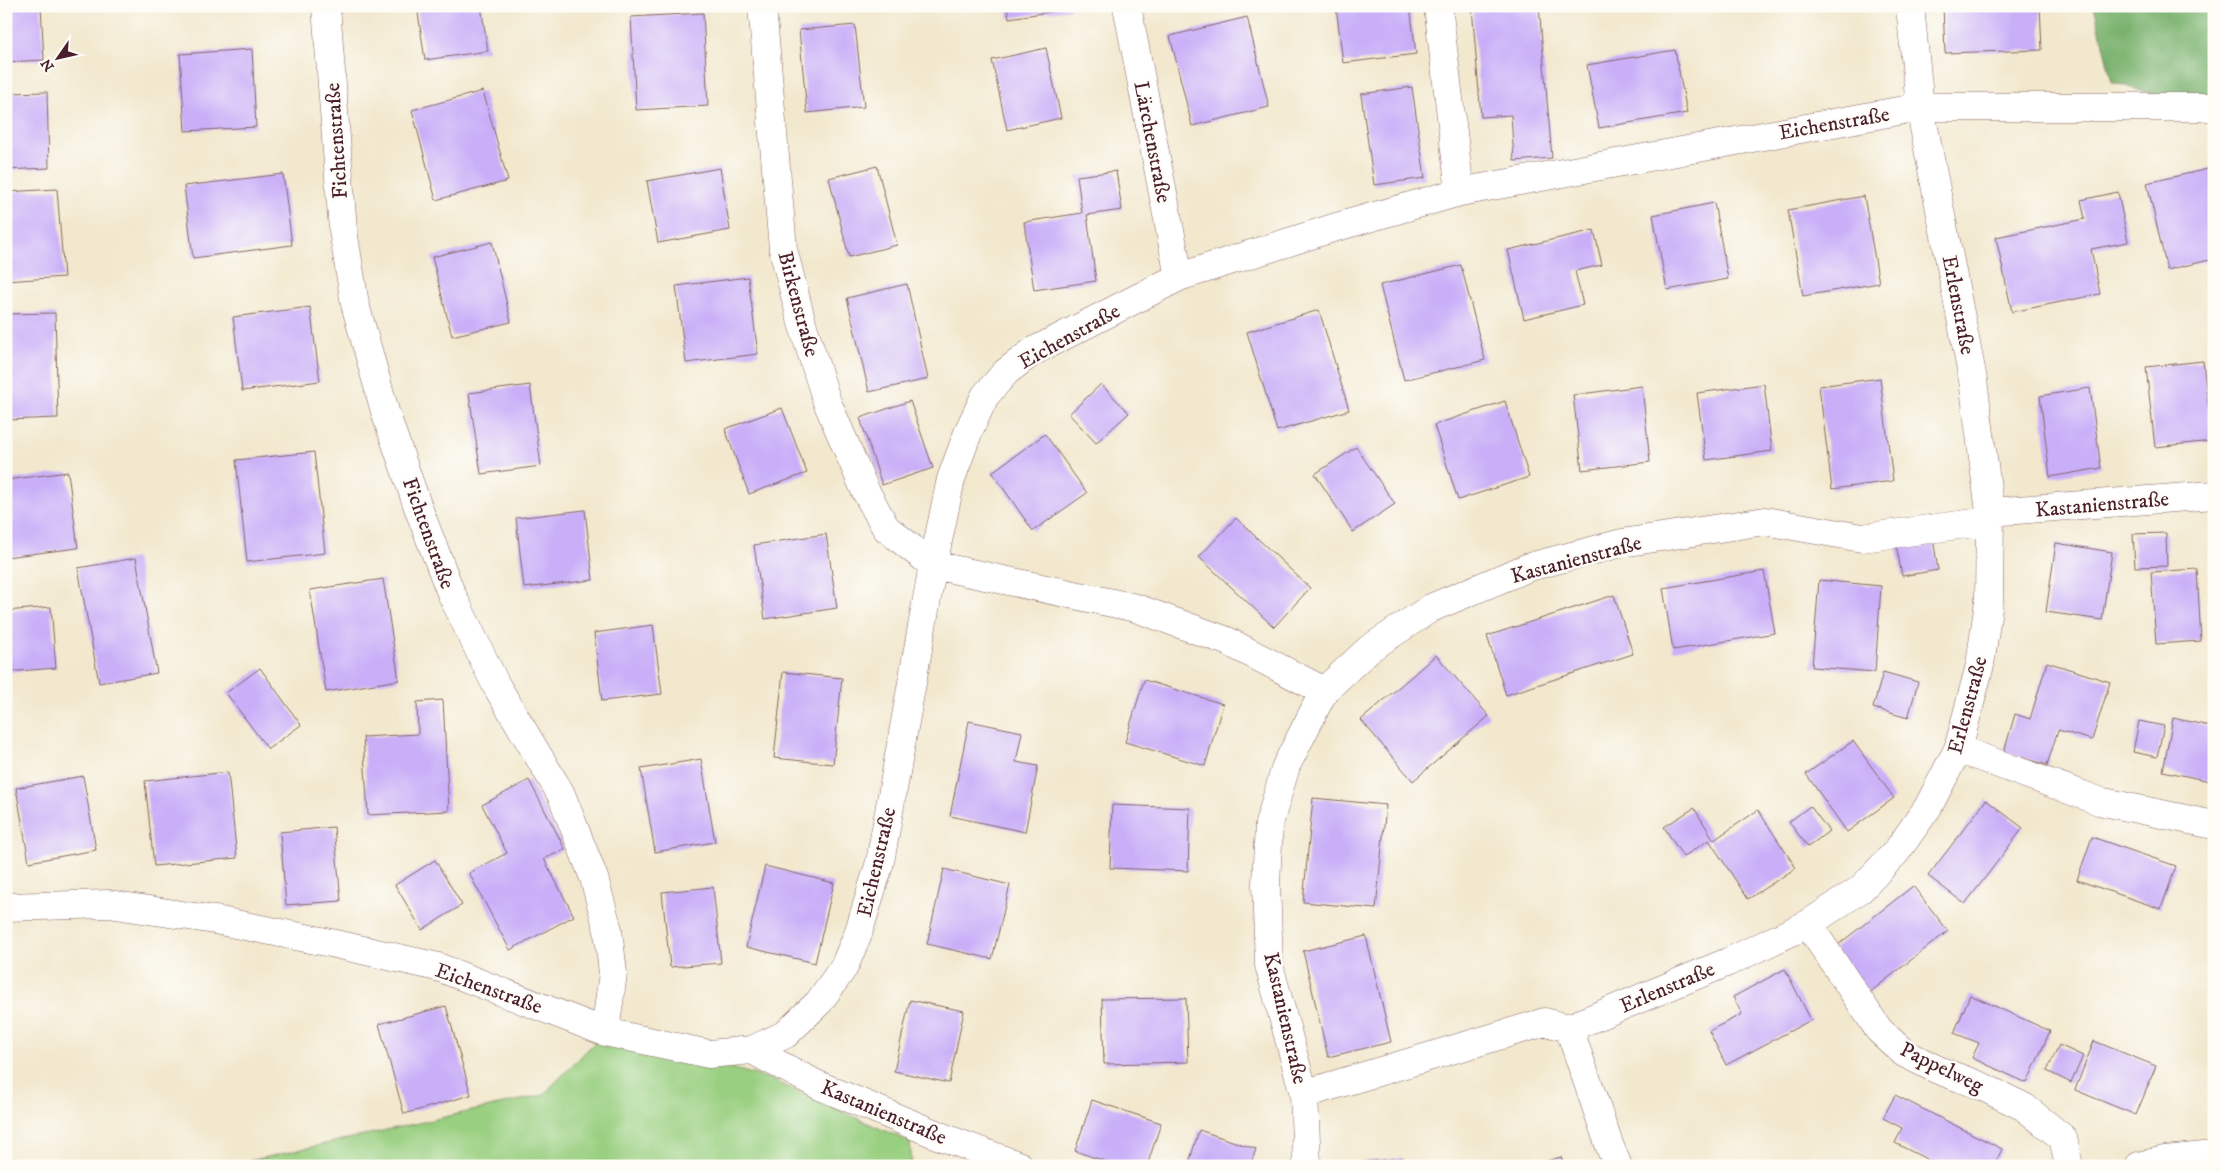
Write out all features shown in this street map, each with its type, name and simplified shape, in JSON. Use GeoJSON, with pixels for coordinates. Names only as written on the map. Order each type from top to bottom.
{"type":"FeatureCollection","features":[{"type":"Feature","properties":{"kind":"street","name":"Fichtenstraße"},"geometry":{"type":"LineString","coordinates":[[326,6],[343,230],[355,304],[386,415],[451,593],[496,685],[561,794],[594,878],[608,930],[613,973],[605,1032]]}},
{"type":"Feature","properties":{"kind":"street","name":"Birkenstraße"},"geometry":{"type":"LineString","coordinates":[[762,6],[783,248],[802,323],[827,402],[865,490],[886,528],[933,564]]}},
{"type":"Feature","properties":{"kind":"street","name":"Lärchenstraße"},"geometry":{"type":"LineString","coordinates":[[1127,6],[1179,278]]}},
{"type":"Feature","properties":{"kind":"street"},"geometry":{"type":"LineString","coordinates":[[1438,6],[1460,192]]}},
{"type":"Feature","properties":{"kind":"street","name":"Erlenstraße"},"geometry":{"type":"LineString","coordinates":[[1569,1028],[1728,962],[1808,924],[1861,889],[1897,851],[1928,807],[1958,749],[1980,665],[1989,601],[1990,517],[1973,380],[1920,107],[1910,6]]}},
{"type":"Feature","properties":{"kind":"street","name":"Eichenstraße"},"geometry":{"type":"LineString","coordinates":[[6,907],[109,904],[215,920],[438,967],[605,1032],[709,1054],[752,1050],[786,1034],[819,1002],[844,967],[858,934],[880,862],[933,564],[951,479],[969,430],[985,396],[1006,372],[1032,352],[1179,278],[1333,228],[1460,192],[1920,107],[2214,108]]}},
{"type":"Feature","properties":{"kind":"street","name":"Kastanienstraße"},"geometry":{"type":"LineString","coordinates":[[1307,1166],[1304,1094],[1269,965],[1266,884],[1269,824],[1286,766],[1324,691],[1369,649],[1432,608],[1528,567],[1622,543],[1765,521],[1862,538],[1990,517],[2214,495]]}},
{"type":"Feature","properties":{"kind":"street"},"geometry":{"type":"LineString","coordinates":[[933,564],[1136,608],[1227,641],[1324,691]]}},
{"type":"Feature","properties":{"kind":"street"},"geometry":{"type":"LineString","coordinates":[[1958,749],[2099,801],[2214,826]]}},
{"type":"Feature","properties":{"kind":"street","name":"Pappelweg"},"geometry":{"type":"LineString","coordinates":[[1808,924],[1879,1030],[1904,1053],[1938,1070],[1981,1086],[2024,1107],[2063,1138],[2069,1166]]}},
{"type":"Feature","properties":{"kind":"street"},"geometry":{"type":"LineString","coordinates":[[1304,1094],[1545,1022],[1569,1028],[1614,1156]]}},
{"type":"Feature","properties":{"kind":"street","name":"Kastanienstraße"},"geometry":{"type":"LineString","coordinates":[[752,1050],[827,1089],[940,1136],[1020,1166]]}},
{"type":"Feature","properties":{"kind":"street"},"geometry":{"type":"LineString","coordinates":[[2139,1166],[2164,1160],[2214,1156]]}},
{"type":"Feature","properties":{"kind":"green space"},"geometry":{"type":"Polygon","coordinates":[[[2094,6],[2214,6],[2214,112],[2112,82],[2094,6]]]}},
{"type":"Feature","properties":{"kind":"green space"},"geometry":{"type":"Polygon","coordinates":[[[605,1032],[770,1079],[910,1142],[912,1166],[227,1166],[543,1095],[605,1032]]]}},
{"type":"Feature","properties":{"kind":"building"},"geometry":{"type":"Polygon","coordinates":[[[6,6],[41,6],[44,60],[6,62],[6,6]]]}},
{"type":"Feature","properties":{"kind":"building"},"geometry":{"type":"Polygon","coordinates":[[[417,6],[481,6],[488,51],[425,60],[417,6]]]}},
{"type":"Feature","properties":{"kind":"building"},"geometry":{"type":"Polygon","coordinates":[[[1007,6],[1070,6],[1070,9],[1009,18],[1007,6]]]}},
{"type":"Feature","properties":{"kind":"building"},"geometry":{"type":"Polygon","coordinates":[[[1336,6],[1410,6],[1416,54],[1343,63],[1336,6]]]}},
{"type":"Feature","properties":{"kind":"building"},"geometry":{"type":"Polygon","coordinates":[[[1539,6],[1552,158],[1514,161],[1511,115],[1481,117],[1472,7],[1539,6]]]}},
{"type":"Feature","properties":{"kind":"building"},"geometry":{"type":"Polygon","coordinates":[[[1943,6],[2040,6],[2042,50],[1945,53],[1943,6]]]}},
{"type":"Feature","properties":{"kind":"building"},"geometry":{"type":"Polygon","coordinates":[[[703,13],[708,106],[636,110],[631,17],[703,13]]]}},
{"type":"Feature","properties":{"kind":"building"},"geometry":{"type":"Polygon","coordinates":[[[1247,17],[1269,107],[1192,126],[1170,36],[1247,17]]]}},
{"type":"Feature","properties":{"kind":"building"},"geometry":{"type":"Polygon","coordinates":[[[855,25],[864,107],[807,113],[799,30],[855,25]]]}},
{"type":"Feature","properties":{"kind":"building"},"geometry":{"type":"Polygon","coordinates":[[[1046,48],[1061,118],[1007,130],[992,60],[1046,48]]]}},
{"type":"Feature","properties":{"kind":"building"},"geometry":{"type":"Polygon","coordinates":[[[252,49],[256,127],[185,131],[180,54],[252,49]]]}},
{"type":"Feature","properties":{"kind":"building"},"geometry":{"type":"Polygon","coordinates":[[[1675,50],[1687,113],[1599,128],[1587,65],[1675,50]]]}},
{"type":"Feature","properties":{"kind":"building"},"geometry":{"type":"Polygon","coordinates":[[[1412,87],[1425,178],[1374,185],[1361,94],[1412,87]]]}},
{"type":"Feature","properties":{"kind":"building"},"geometry":{"type":"Polygon","coordinates":[[[483,91],[508,181],[436,200],[412,110],[483,91]]]}},
{"type":"Feature","properties":{"kind":"building"},"geometry":{"type":"Polygon","coordinates":[[[47,92],[49,168],[6,170],[6,93],[47,92]]]}},
{"type":"Feature","properties":{"kind":"building"},"geometry":{"type":"Polygon","coordinates":[[[877,166],[897,245],[849,257],[829,178],[877,166]]]}},
{"type":"Feature","properties":{"kind":"building"},"geometry":{"type":"Polygon","coordinates":[[[720,168],[730,230],[658,243],[647,181],[720,168]]]}},
{"type":"Feature","properties":{"kind":"building"},"geometry":{"type":"Polygon","coordinates":[[[2212,168],[2214,178],[2214,259],[2167,270],[2147,183],[2212,168]]]}},
{"type":"Feature","properties":{"kind":"building"},"geometry":{"type":"Polygon","coordinates":[[[1116,171],[1122,210],[1087,215],[1096,281],[1034,290],[1024,222],[1082,213],[1077,176],[1116,171]]]}},
{"type":"Feature","properties":{"kind":"building"},"geometry":{"type":"Polygon","coordinates":[[[283,174],[292,245],[193,258],[184,186],[283,174]]]}},
{"type":"Feature","properties":{"kind":"building"},"geometry":{"type":"Polygon","coordinates":[[[57,189],[64,277],[6,281],[6,192],[57,189]]]}},
{"type":"Feature","properties":{"kind":"building"},"geometry":{"type":"Polygon","coordinates":[[[2118,192],[2128,242],[2091,249],[2100,294],[2012,312],[1996,237],[2085,219],[2081,200],[2118,192]]]}},
{"type":"Feature","properties":{"kind":"building"},"geometry":{"type":"Polygon","coordinates":[[[1864,196],[1879,283],[1803,296],[1788,210],[1864,196]]]}},
{"type":"Feature","properties":{"kind":"building"},"geometry":{"type":"Polygon","coordinates":[[[1714,203],[1728,279],[1667,290],[1653,215],[1714,203]]]}},
{"type":"Feature","properties":{"kind":"building"},"geometry":{"type":"Polygon","coordinates":[[[1594,230],[1602,265],[1575,271],[1583,305],[1524,319],[1508,250],[1594,230]]]}},
{"type":"Feature","properties":{"kind":"building"},"geometry":{"type":"Polygon","coordinates":[[[492,242],[511,322],[452,336],[432,257],[492,242]]]}},
{"type":"Feature","properties":{"kind":"building"},"geometry":{"type":"Polygon","coordinates":[[[1461,265],[1485,360],[1404,380],[1380,285],[1461,265]]]}},
{"type":"Feature","properties":{"kind":"building"},"geometry":{"type":"Polygon","coordinates":[[[748,277],[758,354],[686,363],[676,286],[748,277]]]}},
{"type":"Feature","properties":{"kind":"building"},"geometry":{"type":"Polygon","coordinates":[[[907,284],[928,379],[869,392],[847,298],[907,284]]]}},
{"type":"Feature","properties":{"kind":"building"},"geometry":{"type":"Polygon","coordinates":[[[310,307],[320,381],[242,391],[233,317],[310,307]]]}},
{"type":"Feature","properties":{"kind":"building"},"geometry":{"type":"Polygon","coordinates":[[[1319,310],[1349,410],[1277,431],[1247,332],[1319,310]]]}},
{"type":"Feature","properties":{"kind":"building"},"geometry":{"type":"Polygon","coordinates":[[[55,313],[58,418],[6,420],[6,314],[55,313]]]}},
{"type":"Feature","properties":{"kind":"building"},"geometry":{"type":"Polygon","coordinates":[[[2203,361],[2212,441],[2155,447],[2146,367],[2203,361]]]}},
{"type":"Feature","properties":{"kind":"building"},"geometry":{"type":"Polygon","coordinates":[[[1880,378],[1893,481],[1832,489],[1819,386],[1880,378]]]}},
{"type":"Feature","properties":{"kind":"building"},"geometry":{"type":"Polygon","coordinates":[[[1101,384],[1129,413],[1096,443],[1069,414],[1101,384]]]}},
{"type":"Feature","properties":{"kind":"building"},"geometry":{"type":"Polygon","coordinates":[[[1764,384],[1772,451],[1706,460],[1697,393],[1764,384]]]}},
{"type":"Feature","properties":{"kind":"building"},"geometry":{"type":"Polygon","coordinates":[[[530,385],[541,466],[481,474],[469,393],[530,385]]]}},
{"type":"Feature","properties":{"kind":"building"},"geometry":{"type":"Polygon","coordinates":[[[1642,386],[1650,462],[1582,470],[1573,395],[1642,386]]]}},
{"type":"Feature","properties":{"kind":"building"},"geometry":{"type":"Polygon","coordinates":[[[2090,388],[2101,468],[2050,477],[2040,396],[2090,388]]]}},
{"type":"Feature","properties":{"kind":"building"},"geometry":{"type":"Polygon","coordinates":[[[910,401],[933,468],[882,485],[860,418],[910,401]]]}},
{"type":"Feature","properties":{"kind":"building"},"geometry":{"type":"Polygon","coordinates":[[[1505,401],[1529,477],[1458,500],[1434,425],[1505,401]]]}},
{"type":"Feature","properties":{"kind":"building"},"geometry":{"type":"Polygon","coordinates":[[[782,408],[807,473],[749,494],[725,429],[782,408]]]}},
{"type":"Feature","properties":{"kind":"building"},"geometry":{"type":"Polygon","coordinates":[[[1045,434],[1087,493],[1033,531],[992,472],[1045,434]]]}},
{"type":"Feature","properties":{"kind":"building"},"geometry":{"type":"Polygon","coordinates":[[[1356,447],[1395,504],[1353,532],[1315,474],[1356,447]]]}},
{"type":"Feature","properties":{"kind":"building"},"geometry":{"type":"Polygon","coordinates":[[[314,452],[325,553],[247,562],[236,460],[314,452]]]}},
{"type":"Feature","properties":{"kind":"building"},"geometry":{"type":"Polygon","coordinates":[[[68,472],[78,548],[6,557],[6,480],[68,472]]]}},
{"type":"Feature","properties":{"kind":"building"},"geometry":{"type":"Polygon","coordinates":[[[585,510],[593,580],[524,588],[516,518],[585,510]]]}},
{"type":"Feature","properties":{"kind":"building"},"geometry":{"type":"Polygon","coordinates":[[[1236,518],[1310,588],[1274,627],[1199,557],[1236,518]]]}},
{"type":"Feature","properties":{"kind":"building"},"geometry":{"type":"Polygon","coordinates":[[[2166,533],[2167,566],[2135,567],[2133,534],[2166,533]]]}},
{"type":"Feature","properties":{"kind":"building"},"geometry":{"type":"Polygon","coordinates":[[[826,534],[837,608],[765,619],[754,545],[826,534]]]}},
{"type":"Feature","properties":{"kind":"building"},"geometry":{"type":"Polygon","coordinates":[[[1933,538],[1938,570],[1902,576],[1896,544],[1933,538]]]}},
{"type":"Feature","properties":{"kind":"building"},"geometry":{"type":"Polygon","coordinates":[[[2056,543],[2112,552],[2102,620],[2046,612],[2056,543]]]}},
{"type":"Feature","properties":{"kind":"building"},"geometry":{"type":"Polygon","coordinates":[[[136,558],[157,673],[99,683],[78,568],[136,558]]]}},
{"type":"Feature","properties":{"kind":"building"},"geometry":{"type":"Polygon","coordinates":[[[2197,569],[2201,641],[2156,644],[2151,572],[2197,569]]]}},
{"type":"Feature","properties":{"kind":"building"},"geometry":{"type":"Polygon","coordinates":[[[1764,571],[1775,633],[1673,650],[1663,588],[1764,571]]]}},
{"type":"Feature","properties":{"kind":"building"},"geometry":{"type":"Polygon","coordinates":[[[383,579],[399,680],[326,692],[310,590],[383,579]]]}},
{"type":"Feature","properties":{"kind":"building"},"geometry":{"type":"Polygon","coordinates":[[[1819,580],[1881,586],[1875,672],[1812,667],[1819,580]]]}},
{"type":"Feature","properties":{"kind":"building"},"geometry":{"type":"Polygon","coordinates":[[[1614,595],[1633,654],[1506,695],[1487,636],[1614,595]]]}},
{"type":"Feature","properties":{"kind":"building"},"geometry":{"type":"Polygon","coordinates":[[[51,607],[56,668],[6,672],[6,611],[51,607]]]}},
{"type":"Feature","properties":{"kind":"building"},"geometry":{"type":"Polygon","coordinates":[[[653,625],[662,694],[602,701],[594,633],[653,625]]]}},
{"type":"Feature","properties":{"kind":"building"},"geometry":{"type":"Polygon","coordinates":[[[1436,655],[1489,716],[1413,781],[1361,720],[1436,655]]]}},
{"type":"Feature","properties":{"kind":"building"},"geometry":{"type":"Polygon","coordinates":[[[2047,662],[2110,682],[2092,740],[2058,730],[2047,765],[2004,752],[2015,714],[2030,719],[2047,662]]]}},
{"type":"Feature","properties":{"kind":"building"},"geometry":{"type":"Polygon","coordinates":[[[260,668],[301,725],[268,749],[226,693],[260,668]]]}},
{"type":"Feature","properties":{"kind":"building"},"geometry":{"type":"Polygon","coordinates":[[[783,672],[842,678],[833,764],[774,758],[783,672]]]}},
{"type":"Feature","properties":{"kind":"building"},"geometry":{"type":"Polygon","coordinates":[[[1883,672],[1918,682],[1908,718],[1873,708],[1883,672]]]}},
{"type":"Feature","properties":{"kind":"building"},"geometry":{"type":"Polygon","coordinates":[[[1144,680],[1223,704],[1205,766],[1125,742],[1144,680]]]}},
{"type":"Feature","properties":{"kind":"building"},"geometry":{"type":"Polygon","coordinates":[[[443,700],[449,811],[368,815],[363,737],[418,734],[417,702],[443,700]]]}},
{"type":"Feature","properties":{"kind":"building"},"geometry":{"type":"Polygon","coordinates":[[[2173,718],[2214,727],[2214,782],[2163,771],[2173,718]]]}},
{"type":"Feature","properties":{"kind":"building"},"geometry":{"type":"Polygon","coordinates":[[[969,721],[1022,732],[1016,762],[1038,766],[1025,832],[950,816],[969,721]]]}},
{"type":"Feature","properties":{"kind":"building"},"geometry":{"type":"Polygon","coordinates":[[[2139,721],[2164,726],[2157,757],[2133,752],[2139,721]]]}},
{"type":"Feature","properties":{"kind":"building"},"geometry":{"type":"Polygon","coordinates":[[[1853,741],[1894,798],[1847,832],[1806,774],[1853,741]]]}},
{"type":"Feature","properties":{"kind":"building"},"geometry":{"type":"Polygon","coordinates":[[[701,759],[715,842],[655,852],[641,769],[701,759]]]}},
{"type":"Feature","properties":{"kind":"building"},"geometry":{"type":"Polygon","coordinates":[[[228,772],[237,858],[154,866],[145,781],[228,772]]]}},
{"type":"Feature","properties":{"kind":"building"},"geometry":{"type":"Polygon","coordinates":[[[83,776],[96,850],[29,862],[16,788],[83,776]]]}},
{"type":"Feature","properties":{"kind":"building"},"geometry":{"type":"Polygon","coordinates":[[[529,780],[565,849],[544,859],[574,916],[510,950],[469,873],[507,853],[482,805],[529,780]]]}},
{"type":"Feature","properties":{"kind":"building"},"geometry":{"type":"Polygon","coordinates":[[[1313,798],[1386,805],[1376,909],[1303,902],[1313,798]]]}},
{"type":"Feature","properties":{"kind":"building"},"geometry":{"type":"Polygon","coordinates":[[[1986,800],[2023,828],[1965,904],[1928,876],[1986,800]]]}},
{"type":"Feature","properties":{"kind":"building"},"geometry":{"type":"Polygon","coordinates":[[[1112,805],[1190,808],[1188,871],[1110,868],[1112,805]]]}},
{"type":"Feature","properties":{"kind":"building"},"geometry":{"type":"Polygon","coordinates":[[[1810,806],[1829,831],[1808,847],[1789,822],[1810,806]]]}},
{"type":"Feature","properties":{"kind":"building"},"geometry":{"type":"Polygon","coordinates":[[[1694,808],[1714,840],[1758,810],[1796,868],[1748,899],[1709,840],[1683,857],[1664,827],[1694,808]]]}},
{"type":"Feature","properties":{"kind":"building"},"geometry":{"type":"Polygon","coordinates":[[[334,827],[341,901],[286,905],[280,832],[334,827]]]}},
{"type":"Feature","properties":{"kind":"building"},"geometry":{"type":"Polygon","coordinates":[[[2092,837],[2176,866],[2161,909],[2077,880],[2092,837]]]}},
{"type":"Feature","properties":{"kind":"building"},"geometry":{"type":"Polygon","coordinates":[[[435,860],[462,905],[422,930],[395,885],[435,860]]]}},
{"type":"Feature","properties":{"kind":"building"},"geometry":{"type":"Polygon","coordinates":[[[765,866],[834,883],[815,963],[746,947],[765,866]]]}},
{"type":"Feature","properties":{"kind":"building"},"geometry":{"type":"Polygon","coordinates":[[[944,869],[1010,885],[992,959],[927,944],[944,869]]]}},
{"type":"Feature","properties":{"kind":"building"},"geometry":{"type":"Polygon","coordinates":[[[1913,886],[1948,931],[1869,993],[1834,948],[1913,886]]]}},
{"type":"Feature","properties":{"kind":"building"},"geometry":{"type":"Polygon","coordinates":[[[713,887],[721,963],[670,967],[662,892],[713,887]]]}},
{"type":"Feature","properties":{"kind":"building"},"geometry":{"type":"Polygon","coordinates":[[[1366,936],[1391,1042],[1328,1057],[1303,951],[1366,936]]]}},
{"type":"Feature","properties":{"kind":"building"},"geometry":{"type":"Polygon","coordinates":[[[1785,969],[1811,1020],[1726,1065],[1709,1031],[1742,1014],[1733,997],[1785,969]]]}},
{"type":"Feature","properties":{"kind":"building"},"geometry":{"type":"Polygon","coordinates":[[[1970,995],[2050,1031],[2027,1083],[1972,1058],[1979,1043],[1954,1033],[1970,995]]]}},
{"type":"Feature","properties":{"kind":"building"},"geometry":{"type":"Polygon","coordinates":[[[1186,998],[1188,1062],[1104,1064],[1102,999],[1186,998]]]}},
{"type":"Feature","properties":{"kind":"building"},"geometry":{"type":"Polygon","coordinates":[[[910,1000],[964,1011],[949,1083],[894,1071],[910,1000]]]}},
{"type":"Feature","properties":{"kind":"building"},"geometry":{"type":"Polygon","coordinates":[[[446,1006],[471,1095],[404,1114],[379,1024],[446,1006]]]}},
{"type":"Feature","properties":{"kind":"building"},"geometry":{"type":"Polygon","coordinates":[[[2094,1041],[2156,1066],[2136,1115],[2075,1090],[2094,1041]]]}},
{"type":"Feature","properties":{"kind":"building"},"geometry":{"type":"Polygon","coordinates":[[[2059,1045],[2083,1056],[2071,1083],[2047,1071],[2059,1045]]]}},
{"type":"Feature","properties":{"kind":"building"},"geometry":{"type":"Polygon","coordinates":[[[1895,1095],[2002,1149],[1994,1166],[1983,1166],[1971,1160],[1968,1166],[1940,1166],[1895,1143],[1902,1128],[1883,1118],[1895,1095]]]}},
{"type":"Feature","properties":{"kind":"building"},"geometry":{"type":"Polygon","coordinates":[[[1092,1100],[1161,1123],[1147,1166],[1119,1166],[1075,1151],[1092,1100]]]}},
{"type":"Feature","properties":{"kind":"building"},"geometry":{"type":"Polygon","coordinates":[[[1199,1130],[1256,1149],[1250,1166],[1188,1166],[1199,1130]]]}},
{"type":"Feature","properties":{"kind":"building"},"geometry":{"type":"Polygon","coordinates":[[[1561,1157],[1564,1166],[1531,1166],[1531,1165],[1561,1157]]]}},
{"type":"Feature","properties":{"kind":"building"},"geometry":{"type":"Polygon","coordinates":[[[1403,1158],[1404,1166],[1350,1166],[1350,1163],[1403,1158]]]}}]}
